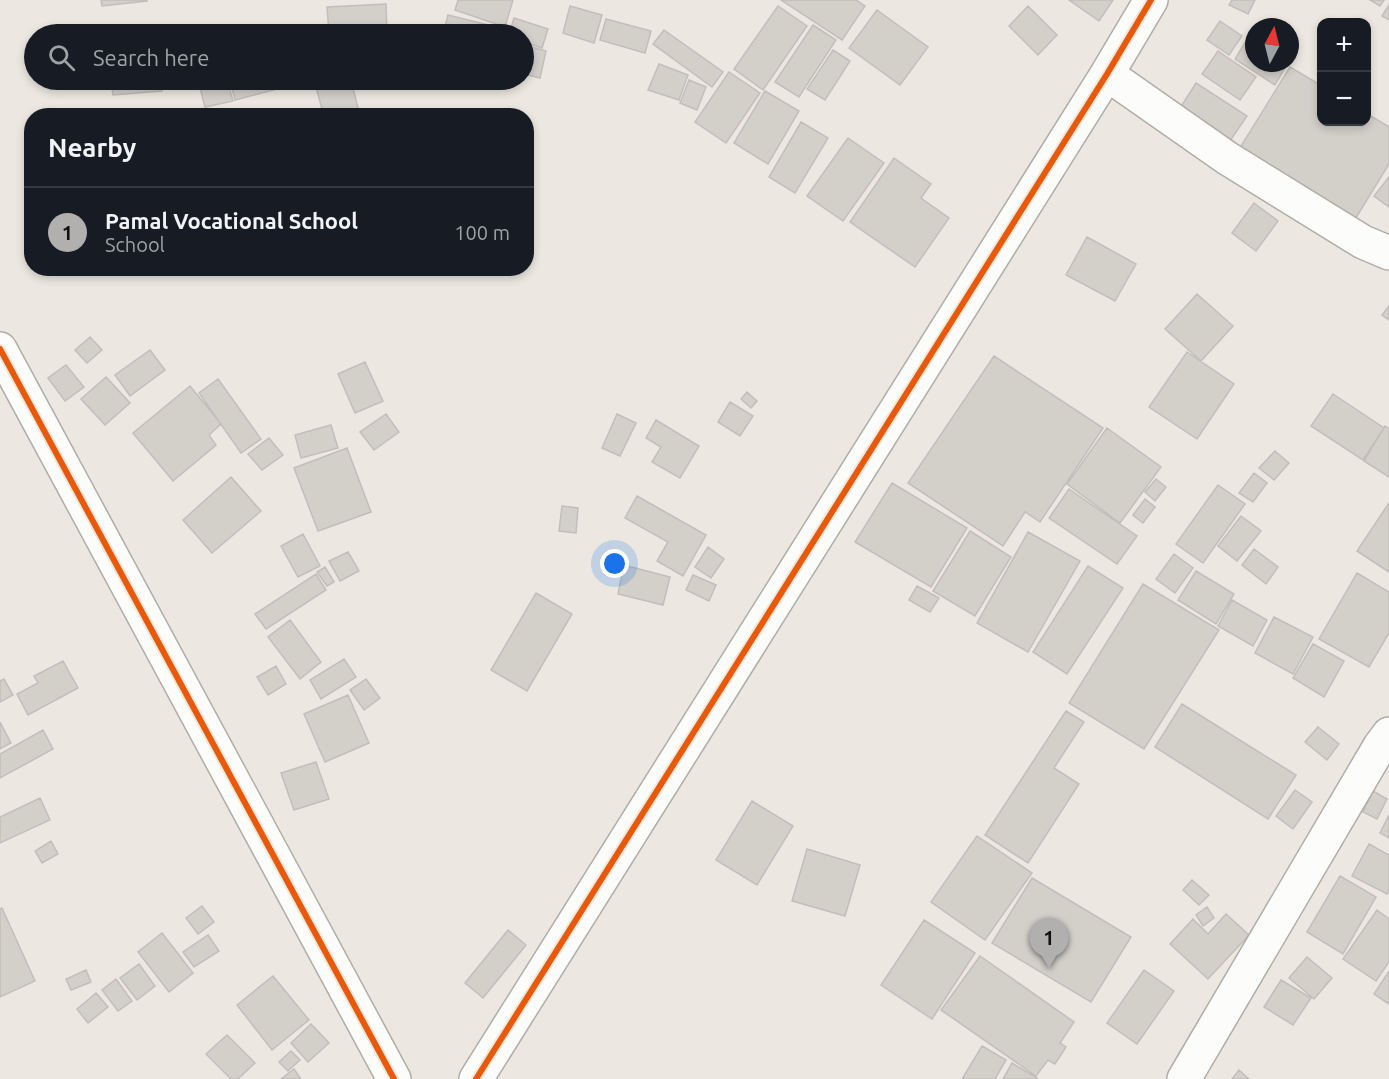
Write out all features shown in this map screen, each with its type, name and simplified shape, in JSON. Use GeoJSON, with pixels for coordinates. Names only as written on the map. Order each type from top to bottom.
{"type":"FeatureCollection","features":[{"type":"Feature","properties":{"kind":"street"},"geometry":{"type":"LineString","coordinates":[[476,1079],[1107,74],[1151,0]]}},
{"type":"Feature","properties":{"kind":"street"},"geometry":{"type":"LineString","coordinates":[[1107,74],[1227,158],[1363,242],[1389,253]]}},
{"type":"Feature","properties":{"kind":"street"},"geometry":{"type":"LineString","coordinates":[[0,349],[394,1079]]}},
{"type":"Feature","properties":{"kind":"street"},"geometry":{"type":"LineString","coordinates":[[1184,1079],[1389,734]]}},
{"type":"Feature","properties":{"kind":"building"},"geometry":{"type":"Polygon","coordinates":[[[101,0],[147,0],[147,1],[102,6],[101,0]]]}},
{"type":"Feature","properties":{"kind":"building"},"geometry":{"type":"Polygon","coordinates":[[[458,0],[513,0],[506,24],[496,24],[455,10],[458,0]]]}},
{"type":"Feature","properties":{"kind":"building"},"geometry":{"type":"Polygon","coordinates":[[[781,0],[856,0],[865,6],[842,40],[781,0]]]}},
{"type":"Feature","properties":{"kind":"building"},"geometry":{"type":"Polygon","coordinates":[[[1069,0],[1113,0],[1099,21],[1069,0]]]}},
{"type":"Feature","properties":{"kind":"building"},"geometry":{"type":"Polygon","coordinates":[[[1232,0],[1255,0],[1248,14],[1229,5],[1232,0]]]}},
{"type":"Feature","properties":{"kind":"building"},"geometry":{"type":"Polygon","coordinates":[[[1370,0],[1384,0],[1380,6],[1370,0]]]}},
{"type":"Feature","properties":{"kind":"building"},"geometry":{"type":"Polygon","coordinates":[[[386,4],[387,24],[328,24],[327,7],[386,4]]]}},
{"type":"Feature","properties":{"kind":"building"},"geometry":{"type":"Polygon","coordinates":[[[1389,5],[1389,20],[1382,16],[1389,5]]]}},
{"type":"Feature","properties":{"kind":"building"},"geometry":{"type":"Polygon","coordinates":[[[570,6],[602,15],[594,43],[563,33],[570,6]]]}},
{"type":"Feature","properties":{"kind":"building"},"geometry":{"type":"Polygon","coordinates":[[[778,6],[807,26],[763,90],[734,69],[778,6]]]}},
{"type":"Feature","properties":{"kind":"building"},"geometry":{"type":"Polygon","coordinates":[[[1028,6],[1057,35],[1038,55],[1009,26],[1028,6]]]}},
{"type":"Feature","properties":{"kind":"building"},"geometry":{"type":"Polygon","coordinates":[[[877,10],[928,47],[900,85],[849,48],[877,10]]]}},
{"type":"Feature","properties":{"kind":"building"},"geometry":{"type":"Polygon","coordinates":[[[448,15],[485,24],[446,24],[448,15]]]}},
{"type":"Feature","properties":{"kind":"building"},"geometry":{"type":"Polygon","coordinates":[[[514,18],[533,24],[512,24],[514,18]]]}},
{"type":"Feature","properties":{"kind":"building"},"geometry":{"type":"Polygon","coordinates":[[[606,19],[651,31],[645,53],[600,40],[606,19]]]}},
{"type":"Feature","properties":{"kind":"building"},"geometry":{"type":"Polygon","coordinates":[[[1220,21],[1242,36],[1229,55],[1207,40],[1220,21]]]}},
{"type":"Feature","properties":{"kind":"building"},"geometry":{"type":"Polygon","coordinates":[[[534,24],[548,29],[542,48],[534,45],[534,24]]]}},
{"type":"Feature","properties":{"kind":"building"},"geometry":{"type":"Polygon","coordinates":[[[813,25],[836,40],[799,97],[775,82],[813,25]]]}},
{"type":"Feature","properties":{"kind":"building"},"geometry":{"type":"Polygon","coordinates":[[[664,30],[723,72],[712,87],[653,44],[664,30]]]}},
{"type":"Feature","properties":{"kind":"building"},"geometry":{"type":"Polygon","coordinates":[[[1245,43],[1245,66],[1235,59],[1245,43]]]}},
{"type":"Feature","properties":{"kind":"building"},"geometry":{"type":"Polygon","coordinates":[[[534,48],[546,51],[540,78],[534,76],[534,48]]]}},
{"type":"Feature","properties":{"kind":"building"},"geometry":{"type":"Polygon","coordinates":[[[833,50],[850,61],[825,100],[807,89],[833,50]]]}},
{"type":"Feature","properties":{"kind":"building"},"geometry":{"type":"Polygon","coordinates":[[[1218,51],[1245,69],[1245,72],[1256,77],[1240,100],[1202,74],[1218,51]]]}},
{"type":"Feature","properties":{"kind":"building"},"geometry":{"type":"Polygon","coordinates":[[[659,64],[688,75],[679,100],[648,90],[659,64]]]}},
{"type":"Feature","properties":{"kind":"building"},"geometry":{"type":"Polygon","coordinates":[[[729,72],[760,93],[726,143],[695,122],[729,72]]]}},
{"type":"Feature","properties":{"kind":"building"},"geometry":{"type":"Polygon","coordinates":[[[1255,72],[1283,72],[1275,85],[1255,72]]]}},
{"type":"Feature","properties":{"kind":"building"},"geometry":{"type":"Polygon","coordinates":[[[1287,72],[1298,72],[1317,83],[1317,126],[1371,126],[1371,116],[1389,127],[1389,164],[1354,221],[1238,151],[1287,72]]]}},
{"type":"Feature","properties":{"kind":"building"},"geometry":{"type":"Polygon","coordinates":[[[689,80],[706,87],[697,110],[680,103],[689,80]]]}},
{"type":"Feature","properties":{"kind":"building"},"geometry":{"type":"Polygon","coordinates":[[[1196,83],[1247,116],[1230,141],[1180,108],[1196,83]]]}},
{"type":"Feature","properties":{"kind":"building"},"geometry":{"type":"Polygon","coordinates":[[[112,90],[162,90],[162,91],[113,95],[112,90]]]}},
{"type":"Feature","properties":{"kind":"building"},"geometry":{"type":"Polygon","coordinates":[[[201,90],[230,90],[233,101],[205,107],[201,90]]]}},
{"type":"Feature","properties":{"kind":"building"},"geometry":{"type":"Polygon","coordinates":[[[232,90],[274,90],[235,100],[232,90]]]}},
{"type":"Feature","properties":{"kind":"building"},"geometry":{"type":"Polygon","coordinates":[[[317,90],[354,90],[358,108],[322,108],[317,90]]]}},
{"type":"Feature","properties":{"kind":"building"},"geometry":{"type":"Polygon","coordinates":[[[765,91],[799,111],[768,164],[734,143],[765,91]]]}},
{"type":"Feature","properties":{"kind":"building"},"geometry":{"type":"Polygon","coordinates":[[[801,122],[828,138],[795,193],[769,177],[801,122]]]}},
{"type":"Feature","properties":{"kind":"building"},"geometry":{"type":"Polygon","coordinates":[[[848,138],[884,163],[843,221],[807,196],[848,138]]]}},
{"type":"Feature","properties":{"kind":"building"},"geometry":{"type":"Polygon","coordinates":[[[894,158],[931,184],[921,198],[949,218],[915,267],[850,222],[894,158]]]}},
{"type":"Feature","properties":{"kind":"building"},"geometry":{"type":"Polygon","coordinates":[[[1389,177],[1389,207],[1374,196],[1389,177]]]}},
{"type":"Feature","properties":{"kind":"building"},"geometry":{"type":"Polygon","coordinates":[[[1254,203],[1278,221],[1256,251],[1232,233],[1254,203]]]}},
{"type":"Feature","properties":{"kind":"building"},"geometry":{"type":"Polygon","coordinates":[[[1087,237],[1136,264],[1115,301],[1066,275],[1087,237]]]}},
{"type":"Feature","properties":{"kind":"building"},"geometry":{"type":"Polygon","coordinates":[[[1197,294],[1233,326],[1201,361],[1165,329],[1197,294]]]}},
{"type":"Feature","properties":{"kind":"building"},"geometry":{"type":"Polygon","coordinates":[[[1389,306],[1389,320],[1382,315],[1389,306]]]}},
{"type":"Feature","properties":{"kind":"building"},"geometry":{"type":"Polygon","coordinates":[[[90,337],[102,350],[87,363],[75,350],[90,337]]]}},
{"type":"Feature","properties":{"kind":"building"},"geometry":{"type":"Polygon","coordinates":[[[150,350],[165,370],[130,396],[115,375],[150,350]]]}},
{"type":"Feature","properties":{"kind":"building"},"geometry":{"type":"Polygon","coordinates":[[[1187,352],[1234,384],[1197,439],[1149,407],[1187,352]]]}},
{"type":"Feature","properties":{"kind":"building"},"geometry":{"type":"Polygon","coordinates":[[[994,356],[1103,428],[1040,522],[1025,512],[1003,546],[908,483],[994,356]]]}},
{"type":"Feature","properties":{"kind":"building"},"geometry":{"type":"Polygon","coordinates":[[[365,362],[383,401],[355,413],[338,374],[365,362]]]}},
{"type":"Feature","properties":{"kind":"building"},"geometry":{"type":"Polygon","coordinates":[[[66,365],[84,387],[65,401],[48,378],[66,365]]]}},
{"type":"Feature","properties":{"kind":"building"},"geometry":{"type":"Polygon","coordinates":[[[106,377],[130,403],[105,425],[81,399],[106,377]]]}},
{"type":"Feature","properties":{"kind":"building"},"geometry":{"type":"Polygon","coordinates":[[[218,379],[261,439],[241,453],[199,393],[218,379]]]}},
{"type":"Feature","properties":{"kind":"building"},"geometry":{"type":"Polygon","coordinates":[[[190,386],[221,424],[209,435],[216,445],[173,481],[133,433],[190,386]]]}},
{"type":"Feature","properties":{"kind":"building"},"geometry":{"type":"Polygon","coordinates":[[[747,392],[757,401],[751,408],[741,399],[747,392]]]}},
{"type":"Feature","properties":{"kind":"building"},"geometry":{"type":"Polygon","coordinates":[[[1333,394],[1384,428],[1363,460],[1311,426],[1333,394]]]}},
{"type":"Feature","properties":{"kind":"building"},"geometry":{"type":"Polygon","coordinates":[[[730,402],[753,416],[740,436],[718,422],[730,402]]]}},
{"type":"Feature","properties":{"kind":"building"},"geometry":{"type":"Polygon","coordinates":[[[386,414],[399,432],[374,450],[360,432],[386,414]]]}},
{"type":"Feature","properties":{"kind":"building"},"geometry":{"type":"Polygon","coordinates":[[[617,414],[636,423],[620,456],[602,448],[617,414]]]}},
{"type":"Feature","properties":{"kind":"building"},"geometry":{"type":"Polygon","coordinates":[[[656,420],[699,446],[680,478],[652,462],[661,447],[646,438],[656,420]]]}},
{"type":"Feature","properties":{"kind":"building"},"geometry":{"type":"Polygon","coordinates":[[[331,425],[338,448],[301,458],[295,435],[331,425]]]}},
{"type":"Feature","properties":{"kind":"building"},"geometry":{"type":"Polygon","coordinates":[[[1385,426],[1389,429],[1389,477],[1364,461],[1385,426]]]}},
{"type":"Feature","properties":{"kind":"building"},"geometry":{"type":"Polygon","coordinates":[[[1107,428],[1161,467],[1120,523],[1067,484],[1107,428]]]}},
{"type":"Feature","properties":{"kind":"building"},"geometry":{"type":"Polygon","coordinates":[[[269,438],[283,455],[262,470],[248,454],[269,438]]]}},
{"type":"Feature","properties":{"kind":"building"},"geometry":{"type":"Polygon","coordinates":[[[347,448],[371,512],[318,531],[294,468],[347,448]]]}},
{"type":"Feature","properties":{"kind":"building"},"geometry":{"type":"Polygon","coordinates":[[[1275,451],[1289,463],[1274,480],[1259,468],[1275,451]]]}},
{"type":"Feature","properties":{"kind":"building"},"geometry":{"type":"Polygon","coordinates":[[[1254,473],[1267,483],[1253,502],[1239,493],[1254,473]]]}},
{"type":"Feature","properties":{"kind":"building"},"geometry":{"type":"Polygon","coordinates":[[[231,477],[261,511],[212,553],[183,520],[231,477]]]}},
{"type":"Feature","properties":{"kind":"building"},"geometry":{"type":"Polygon","coordinates":[[[1156,479],[1166,487],[1155,501],[1145,492],[1156,479]]]}},
{"type":"Feature","properties":{"kind":"building"},"geometry":{"type":"Polygon","coordinates":[[[892,483],[967,528],[931,587],[855,542],[892,483]]]}},
{"type":"Feature","properties":{"kind":"building"},"geometry":{"type":"Polygon","coordinates":[[[1218,485],[1245,504],[1203,563],[1176,544],[1218,485]]]}},
{"type":"Feature","properties":{"kind":"building"},"geometry":{"type":"Polygon","coordinates":[[[1069,489],[1137,536],[1117,564],[1049,518],[1069,489]]]}},
{"type":"Feature","properties":{"kind":"building"},"geometry":{"type":"Polygon","coordinates":[[[637,496],[706,535],[683,576],[657,561],[668,542],[625,518],[637,496]]]}},
{"type":"Feature","properties":{"kind":"building"},"geometry":{"type":"Polygon","coordinates":[[[1145,499],[1155,507],[1143,523],[1133,515],[1145,499]]]}},
{"type":"Feature","properties":{"kind":"building"},"geometry":{"type":"Polygon","coordinates":[[[1389,503],[1389,572],[1357,551],[1389,503]]]}},
{"type":"Feature","properties":{"kind":"building"},"geometry":{"type":"Polygon","coordinates":[[[562,506],[578,508],[576,533],[559,531],[562,506]]]}},
{"type":"Feature","properties":{"kind":"building"},"geometry":{"type":"Polygon","coordinates":[[[1241,516],[1261,531],[1237,561],[1218,546],[1241,516]]]}},
{"type":"Feature","properties":{"kind":"building"},"geometry":{"type":"Polygon","coordinates":[[[970,531],[1011,557],[975,616],[933,591],[970,531]]]}},
{"type":"Feature","properties":{"kind":"building"},"geometry":{"type":"Polygon","coordinates":[[[1028,532],[1080,561],[1028,652],[977,623],[1028,532]]]}},
{"type":"Feature","properties":{"kind":"building"},"geometry":{"type":"Polygon","coordinates":[[[303,534],[320,566],[298,577],[281,546],[303,534]]]}},
{"type":"Feature","properties":{"kind":"building"},"geometry":{"type":"Polygon","coordinates":[[[708,547],[724,559],[711,578],[695,567],[708,547]]]}},
{"type":"Feature","properties":{"kind":"building"},"geometry":{"type":"Polygon","coordinates":[[[1254,549],[1278,567],[1266,584],[1242,565],[1254,549]]]}},
{"type":"Feature","properties":{"kind":"building"},"geometry":{"type":"Polygon","coordinates":[[[348,552],[359,571],[340,581],[329,561],[348,552]]]}},
{"type":"Feature","properties":{"kind":"building"},"geometry":{"type":"Polygon","coordinates":[[[1174,554],[1193,568],[1175,593],[1156,579],[1174,554]]]}},
{"type":"Feature","properties":{"kind":"building"},"geometry":{"type":"Polygon","coordinates":[[[624,565],[670,577],[663,605],[618,594],[624,565]]]}},
{"type":"Feature","properties":{"kind":"building"},"geometry":{"type":"Polygon","coordinates":[[[1088,566],[1123,588],[1067,674],[1033,652],[1088,566]]]}},
{"type":"Feature","properties":{"kind":"building"},"geometry":{"type":"Polygon","coordinates":[[[325,567],[334,582],[327,586],[317,572],[325,567]]]}},
{"type":"Feature","properties":{"kind":"building"},"geometry":{"type":"Polygon","coordinates":[[[1196,571],[1234,594],[1216,624],[1178,600],[1196,571]]]}},
{"type":"Feature","properties":{"kind":"building"},"geometry":{"type":"Polygon","coordinates":[[[1357,573],[1389,592],[1389,633],[1369,667],[1319,639],[1357,573]]]}},
{"type":"Feature","properties":{"kind":"building"},"geometry":{"type":"Polygon","coordinates":[[[316,574],[326,590],[266,629],[255,614],[316,574]]]}},
{"type":"Feature","properties":{"kind":"building"},"geometry":{"type":"Polygon","coordinates":[[[693,575],[716,585],[709,601],[686,590],[693,575]]]}},
{"type":"Feature","properties":{"kind":"building"},"geometry":{"type":"Polygon","coordinates":[[[1143,584],[1219,630],[1144,749],[1069,703],[1143,584]]]}},
{"type":"Feature","properties":{"kind":"building"},"geometry":{"type":"Polygon","coordinates":[[[917,586],[939,598],[930,612],[909,600],[917,586]]]}},
{"type":"Feature","properties":{"kind":"building"},"geometry":{"type":"Polygon","coordinates":[[[536,593],[572,614],[527,691],[491,670],[536,593]]]}},
{"type":"Feature","properties":{"kind":"building"},"geometry":{"type":"Polygon","coordinates":[[[1232,600],[1267,620],[1253,646],[1218,626],[1232,600]]]}},
{"type":"Feature","properties":{"kind":"building"},"geometry":{"type":"Polygon","coordinates":[[[1274,617],[1313,637],[1293,674],[1255,653],[1274,617]]]}},
{"type":"Feature","properties":{"kind":"building"},"geometry":{"type":"Polygon","coordinates":[[[290,620],[321,662],[300,679],[268,637],[290,620]]]}},
{"type":"Feature","properties":{"kind":"building"},"geometry":{"type":"Polygon","coordinates":[[[1313,644],[1344,661],[1324,697],[1293,678],[1313,644]]]}},
{"type":"Feature","properties":{"kind":"building"},"geometry":{"type":"Polygon","coordinates":[[[344,659],[356,677],[321,699],[310,680],[344,659]]]}},
{"type":"Feature","properties":{"kind":"building"},"geometry":{"type":"Polygon","coordinates":[[[63,661],[78,688],[28,715],[17,694],[38,683],[34,676],[63,661]]]}},
{"type":"Feature","properties":{"kind":"building"},"geometry":{"type":"Polygon","coordinates":[[[276,666],[286,684],[268,695],[257,677],[276,666]]]}},
{"type":"Feature","properties":{"kind":"building"},"geometry":{"type":"Polygon","coordinates":[[[4,679],[13,695],[0,702],[0,681],[4,679]]]}},
{"type":"Feature","properties":{"kind":"building"},"geometry":{"type":"Polygon","coordinates":[[[366,679],[380,698],[364,710],[350,690],[366,679]]]}},
{"type":"Feature","properties":{"kind":"building"},"geometry":{"type":"Polygon","coordinates":[[[348,695],[369,743],[325,762],[304,714],[348,695]]]}},
{"type":"Feature","properties":{"kind":"building"},"geometry":{"type":"Polygon","coordinates":[[[1182,704],[1296,775],[1268,819],[1155,747],[1182,704]]]}},
{"type":"Feature","properties":{"kind":"building"},"geometry":{"type":"Polygon","coordinates":[[[1066,711],[1084,722],[1054,768],[1079,784],[1028,863],[985,835],[1066,711]]]}},
{"type":"Feature","properties":{"kind":"building"},"geometry":{"type":"Polygon","coordinates":[[[0,722],[11,743],[0,749],[0,722]]]}},
{"type":"Feature","properties":{"kind":"building"},"geometry":{"type":"Polygon","coordinates":[[[1318,727],[1339,744],[1327,760],[1305,742],[1318,727]]]}},
{"type":"Feature","properties":{"kind":"building"},"geometry":{"type":"Polygon","coordinates":[[[43,730],[53,749],[0,778],[0,754],[43,730]]]}},
{"type":"Feature","properties":{"kind":"building"},"geometry":{"type":"Polygon","coordinates":[[[316,762],[329,799],[294,810],[281,773],[316,762]]]}},
{"type":"Feature","properties":{"kind":"building"},"geometry":{"type":"Polygon","coordinates":[[[1295,790],[1312,802],[1293,829],[1276,816],[1295,790]]]}},
{"type":"Feature","properties":{"kind":"building"},"geometry":{"type":"Polygon","coordinates":[[[1373,791],[1387,799],[1377,819],[1363,812],[1373,791]]]}},
{"type":"Feature","properties":{"kind":"building"},"geometry":{"type":"Polygon","coordinates":[[[40,798],[50,820],[0,843],[0,817],[40,798]]]}},
{"type":"Feature","properties":{"kind":"building"},"geometry":{"type":"Polygon","coordinates":[[[752,801],[793,826],[757,885],[716,860],[752,801]]]}},
{"type":"Feature","properties":{"kind":"building"},"geometry":{"type":"Polygon","coordinates":[[[1389,815],[1389,838],[1380,833],[1389,815]]]}},
{"type":"Feature","properties":{"kind":"building"},"geometry":{"type":"Polygon","coordinates":[[[977,836],[1032,873],[985,940],[931,902],[977,836]]]}},
{"type":"Feature","properties":{"kind":"building"},"geometry":{"type":"Polygon","coordinates":[[[51,841],[58,854],[42,863],[35,851],[51,841]]]}},
{"type":"Feature","properties":{"kind":"building"},"geometry":{"type":"Polygon","coordinates":[[[1369,844],[1389,855],[1387,894],[1352,876],[1369,844]]]}},
{"type":"Feature","properties":{"kind":"building"},"geometry":{"type":"Polygon","coordinates":[[[807,849],[860,865],[845,916],[792,901],[807,849]]]}},
{"type":"Feature","properties":{"kind":"building"},"geometry":{"type":"Polygon","coordinates":[[[1340,876],[1376,897],[1343,954],[1307,932],[1340,876]]]}},
{"type":"Feature","properties":{"kind":"building"},"geometry":{"type":"Polygon","coordinates":[[[1032,878],[1131,937],[1091,1002],[992,943],[1032,878]]]}},
{"type":"Feature","properties":{"kind":"building"},"geometry":{"type":"Polygon","coordinates":[[[1192,880],[1209,895],[1199,905],[1183,890],[1192,880]]]}},
{"type":"Feature","properties":{"kind":"building"},"geometry":{"type":"Polygon","coordinates":[[[202,906],[214,922],[198,934],[186,918],[202,906]]]}},
{"type":"Feature","properties":{"kind":"building"},"geometry":{"type":"Polygon","coordinates":[[[1207,907],[1214,918],[1203,926],[1196,915],[1207,907]]]}},
{"type":"Feature","properties":{"kind":"building"},"geometry":{"type":"Polygon","coordinates":[[[2,908],[35,981],[0,997],[0,909],[2,908]]]}},
{"type":"Feature","properties":{"kind":"building"},"geometry":{"type":"Polygon","coordinates":[[[1377,910],[1389,919],[1389,962],[1376,981],[1343,959],[1377,910]]]}},
{"type":"Feature","properties":{"kind":"building"},"geometry":{"type":"Polygon","coordinates":[[[1226,914],[1249,935],[1208,979],[1170,944],[1193,919],[1208,934],[1226,914]]]}},
{"type":"Feature","properties":{"kind":"building"},"geometry":{"type":"Polygon","coordinates":[[[924,920],[975,953],[932,1019],[881,985],[924,920]]]}},
{"type":"Feature","properties":{"kind":"building"},"geometry":{"type":"Polygon","coordinates":[[[508,930],[526,945],[483,998],[465,983],[508,930]]]}},
{"type":"Feature","properties":{"kind":"building"},"geometry":{"type":"Polygon","coordinates":[[[162,933],[193,973],[169,992],[138,952],[162,933]]]}},
{"type":"Feature","properties":{"kind":"building"},"geometry":{"type":"Polygon","coordinates":[[[208,935],[219,951],[194,967],[183,952],[208,935]]]}},
{"type":"Feature","properties":{"kind":"building"},"geometry":{"type":"Polygon","coordinates":[[[980,956],[1074,1022],[1060,1043],[1066,1047],[1055,1064],[1048,1060],[1036,1076],[941,1010],[980,956]]]}},
{"type":"Feature","properties":{"kind":"building"},"geometry":{"type":"Polygon","coordinates":[[[1307,957],[1332,978],[1314,999],[1289,978],[1307,957]]]}},
{"type":"Feature","properties":{"kind":"building"},"geometry":{"type":"Polygon","coordinates":[[[139,964],[155,986],[137,1000],[120,978],[139,964]]]}},
{"type":"Feature","properties":{"kind":"building"},"geometry":{"type":"Polygon","coordinates":[[[86,970],[91,982],[71,990],[66,979],[86,970]]]}},
{"type":"Feature","properties":{"kind":"building"},"geometry":{"type":"Polygon","coordinates":[[[1144,970],[1174,991],[1137,1044],[1107,1023],[1144,970]]]}},
{"type":"Feature","properties":{"kind":"building"},"geometry":{"type":"Polygon","coordinates":[[[1389,971],[1389,1004],[1374,994],[1389,971]]]}},
{"type":"Feature","properties":{"kind":"building"},"geometry":{"type":"Polygon","coordinates":[[[273,976],[309,1020],[272,1050],[237,1005],[273,976]]]}},
{"type":"Feature","properties":{"kind":"building"},"geometry":{"type":"Polygon","coordinates":[[[116,979],[132,1001],[118,1011],[102,990],[116,979]]]}},
{"type":"Feature","properties":{"kind":"building"},"geometry":{"type":"Polygon","coordinates":[[[1281,980],[1311,998],[1293,1025],[1264,1007],[1281,980]]]}},
{"type":"Feature","properties":{"kind":"building"},"geometry":{"type":"Polygon","coordinates":[[[96,993],[108,1007],[88,1023],[77,1009],[96,993]]]}},
{"type":"Feature","properties":{"kind":"building"},"geometry":{"type":"Polygon","coordinates":[[[311,1024],[329,1043],[308,1062],[291,1043],[311,1024]]]}},
{"type":"Feature","properties":{"kind":"building"},"geometry":{"type":"Polygon","coordinates":[[[227,1035],[255,1063],[238,1079],[231,1079],[206,1054],[227,1035]]]}},
{"type":"Feature","properties":{"kind":"building"},"geometry":{"type":"Polygon","coordinates":[[[982,1046],[1006,1060],[995,1079],[962,1079],[982,1046]]]}},
{"type":"Feature","properties":{"kind":"building"},"geometry":{"type":"Polygon","coordinates":[[[291,1051],[300,1060],[288,1071],[279,1062],[291,1051]]]}},
{"type":"Feature","properties":{"kind":"building"},"geometry":{"type":"Polygon","coordinates":[[[1012,1063],[1037,1078],[1037,1079],[1003,1079],[1012,1063]]]}},
{"type":"Feature","properties":{"kind":"building"},"geometry":{"type":"Polygon","coordinates":[[[294,1069],[301,1079],[281,1079],[294,1069]]]}},
{"type":"Feature","properties":{"kind":"building"},"geometry":{"type":"Polygon","coordinates":[[[1239,1070],[1249,1079],[1232,1079],[1239,1070]]]}},
{"type":"Feature","properties":{"kind":"cycle path"},"geometry":{"type":"LineString","coordinates":[[476,1079],[1107,74],[1151,0]]}},
{"type":"Feature","properties":{"kind":"cycle path"},"geometry":{"type":"LineString","coordinates":[[0,349],[394,1079]]}},
{"type":"Feature","properties":{"kind":"place","name":"Pamal Vocational School"},"geometry":{"type":"Point","coordinates":[1049,968]}}]}
